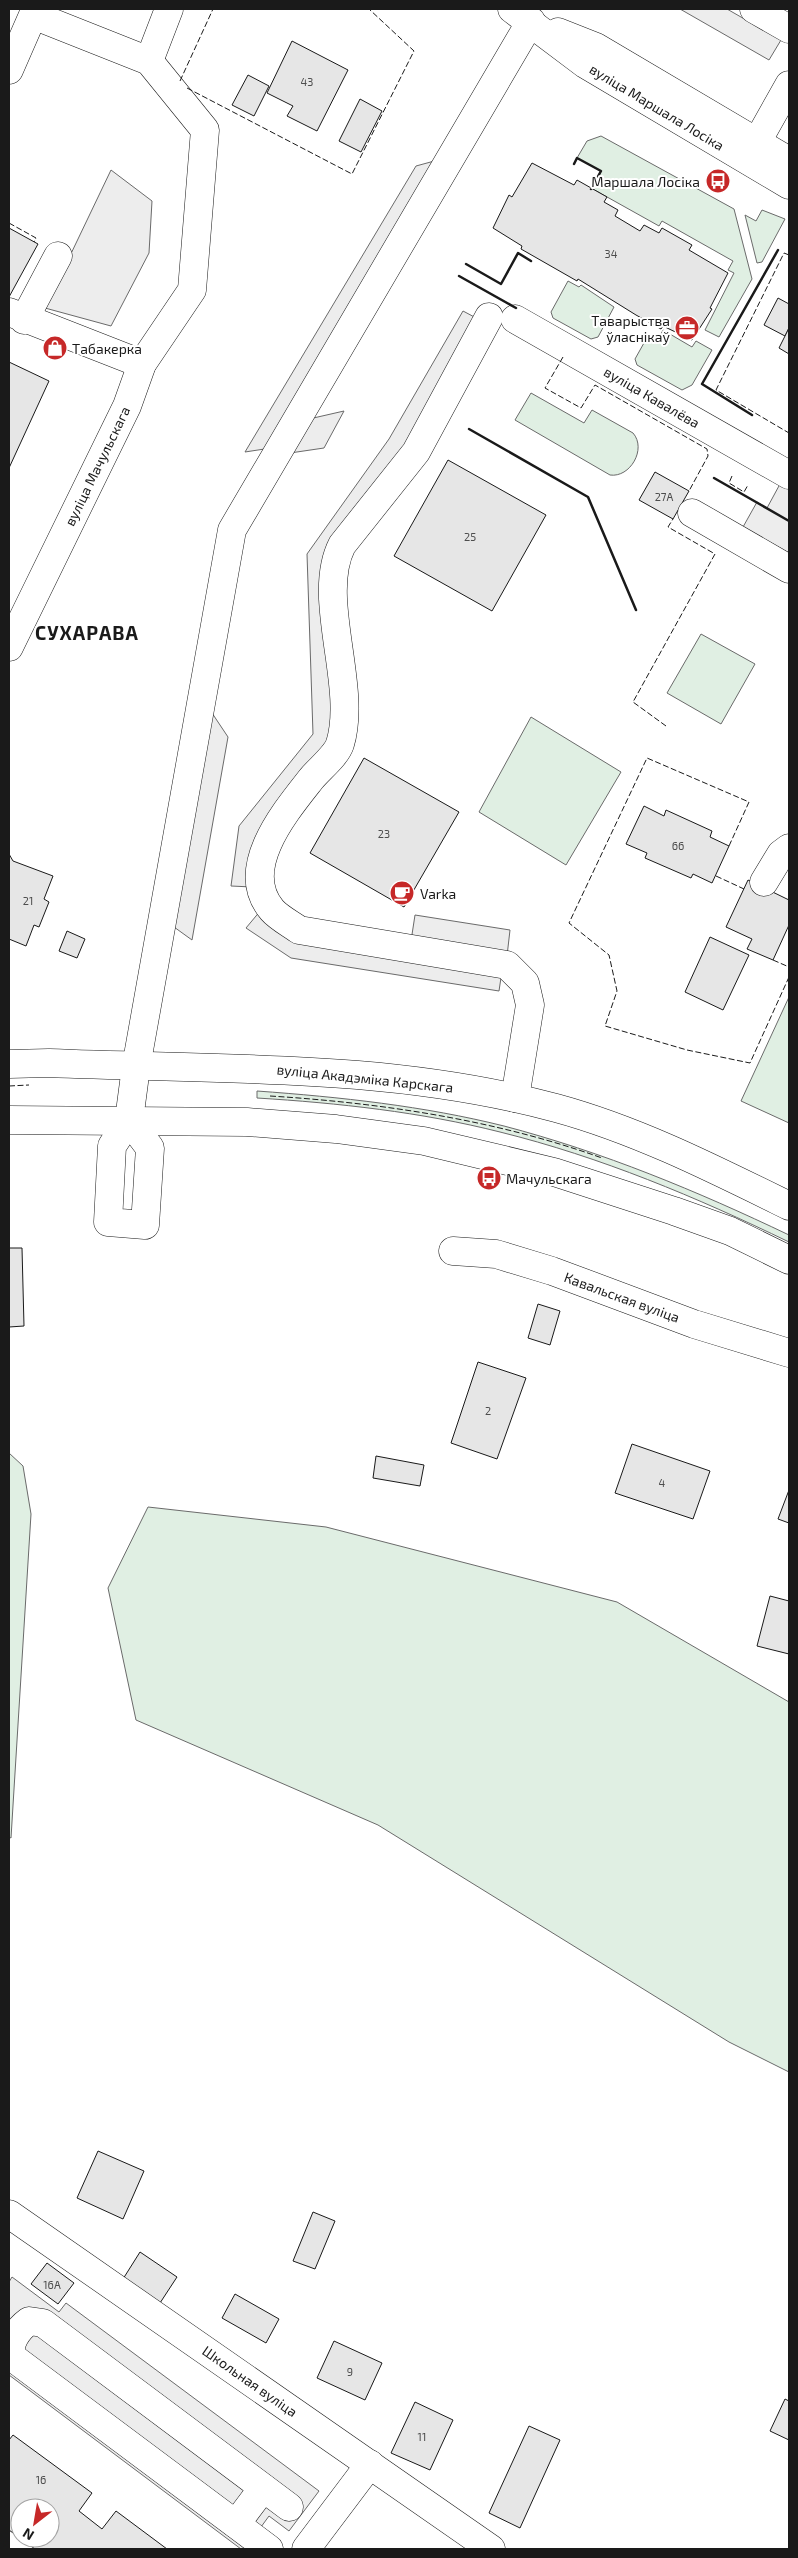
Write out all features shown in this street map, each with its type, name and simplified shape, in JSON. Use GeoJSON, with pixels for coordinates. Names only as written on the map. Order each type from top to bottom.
{"type":"FeatureCollection","features":[{"type":"Feature","properties":{"kind":"street"},"geometry":{"type":"LineString","coordinates":[[9,70],[33,15],[149,61],[169,9]]}},
{"type":"Feature","properties":{"kind":"street"},"geometry":{"type":"LineString","coordinates":[[754,9],[789,29]]}},
{"type":"Feature","properties":{"kind":"street"},"geometry":{"type":"LineString","coordinates":[[129,1120],[136,1067],[232,530],[522,15]]}},
{"type":"Feature","properties":{"kind":"street","name":"вуліца Маршала Лосіка"},"geometry":{"type":"LineString","coordinates":[[522,15],[596,47],[789,161]]}},
{"type":"Feature","properties":{"kind":"street","name":"вуліца Маршала Лосіка"},"geometry":{"type":"LineString","coordinates":[[522,15],[585,64],[789,185]]}},
{"type":"Feature","properties":{"kind":"street","name":"вуліца Мачульскага"},"geometry":{"type":"LineString","coordinates":[[9,647],[127,406],[142,364],[192,290],[205,130],[149,61]]}},
{"type":"Feature","properties":{"kind":"street"},"geometry":{"type":"LineString","coordinates":[[757,142],[789,85]]}},
{"type":"Feature","properties":{"kind":"street"},"geometry":{"type":"LineString","coordinates":[[58,256],[16,316],[142,364]]}},
{"type":"Feature","properties":{"kind":"street"},"geometry":{"type":"LineString","coordinates":[[489,317],[416,452],[342,545],[336,558],[333,567],[334,590],[345,713],[340,746],[311,780],[272,835],[262,854],[259,882],[272,910],[299,930],[507,965],[525,983],[530,1005],[515,1098]]}},
{"type":"Feature","properties":{"kind":"street","name":"вуліца Кавалёва"},"geometry":{"type":"LineString","coordinates":[[515,319],[789,475]]}},
{"type":"Feature","properties":{"kind":"street"},"geometry":{"type":"LineString","coordinates":[[692,514],[789,569]]}},
{"type":"Feature","properties":{"kind":"street"},"geometry":{"type":"LineString","coordinates":[[764,882],[781,854],[789,848]]}},
{"type":"Feature","properties":{"kind":"street","name":"вуліца Акадэміка Карскага"},"geometry":{"type":"LineString","coordinates":[[9,1064],[49,1063],[136,1067],[251,1068],[432,1082],[557,1108],[625,1131],[712,1168],[789,1206]]}},
{"type":"Feature","properties":{"kind":"street"},"geometry":{"type":"LineString","coordinates":[[9,1120],[247,1122],[336,1129],[424,1141],[554,1172],[730,1230],[789,1260]]}},
{"type":"Feature","properties":{"kind":"street","name":"Кавальская вуліца"},"geometry":{"type":"LineString","coordinates":[[453,1251],[496,1254],[552,1271],[694,1324],[789,1353]]}},
{"type":"Feature","properties":{"kind":"street","name":"Школьная вуліца"},"geometry":{"type":"LineString","coordinates":[[9,2214],[491,2549]]}},
{"type":"Feature","properties":{"kind":"street"},"geometry":{"type":"LineString","coordinates":[[270,2549],[12,2357],[10,2346],[24,2324],[33,2320],[43,2323],[289,2507]]}},
{"type":"Feature","properties":{"kind":"street"},"geometry":{"type":"LineString","coordinates":[[306,2549],[370,2464]]}},
{"type":"Feature","properties":{"kind":"street"},"geometry":{"type":"LineString","coordinates":[[236,2524],[263,2488]]}},
{"type":"Feature","properties":{"kind":"green space"},"geometry":{"type":"Polygon","coordinates":[[[601,136],[734,209],[752,279],[719,337],[705,330],[734,273],[728,270],[733,261],[662,221],[659,226],[591,188],[601,171],[577,158],[587,141],[601,136]]]}},
{"type":"Feature","properties":{"kind":"green space"},"geometry":{"type":"Polygon","coordinates":[[[762,210],[785,219],[762,262],[757,263],[745,215],[756,221],[762,210]]]}},
{"type":"Feature","properties":{"kind":"green space"},"geometry":{"type":"Polygon","coordinates":[[[568,281],[579,287],[581,285],[614,307],[598,337],[591,339],[553,318],[551,312],[568,281]]]}},
{"type":"Feature","properties":{"kind":"green space"},"geometry":{"type":"Polygon","coordinates":[[[663,330],[692,347],[696,341],[712,350],[692,385],[682,390],[637,365],[635,359],[649,334],[658,340],[663,330]]]}},
{"type":"Feature","properties":{"kind":"green space"},"geometry":{"type":"Polygon","coordinates":[[[531,393],[584,423],[592,410],[633,433],[638,447],[637,454],[630,467],[617,475],[610,475],[515,420],[531,393]]]}},
{"type":"Feature","properties":{"kind":"green space"},"geometry":{"type":"Polygon","coordinates":[[[701,634],[755,664],[721,724],[667,693],[701,634]]]}},
{"type":"Feature","properties":{"kind":"green space"},"geometry":{"type":"Polygon","coordinates":[[[531,717],[621,772],[566,865],[479,812],[531,717]]]}},
{"type":"Feature","properties":{"kind":"green space"},"geometry":{"type":"Polygon","coordinates":[[[789,997],[789,1123],[741,1101],[789,997]]]}},
{"type":"Feature","properties":{"kind":"green space"},"geometry":{"type":"Polygon","coordinates":[[[257,1091],[351,1099],[413,1108],[474,1119],[541,1136],[613,1160],[720,1203],[789,1235],[789,1242],[719,1209],[648,1180],[575,1153],[538,1142],[470,1125],[410,1114],[349,1106],[257,1098],[257,1091]]]}},
{"type":"Feature","properties":{"kind":"green space"},"geometry":{"type":"Polygon","coordinates":[[[9,1453],[23,1466],[31,1514],[11,1838],[9,1837],[9,1453]]]}},
{"type":"Feature","properties":{"kind":"green space"},"geometry":{"type":"Polygon","coordinates":[[[148,1507],[326,1527],[617,1602],[789,1702],[789,2072],[729,2042],[378,1825],[136,1720],[108,1588],[148,1507]]]}},
{"type":"Feature","properties":{"kind":"shaded area"},"geometry":{"type":"Polygon","coordinates":[[[680,9],[727,9],[781,40],[769,60],[680,9]]]}},
{"type":"Feature","properties":{"kind":"shaded area"},"geometry":{"type":"Polygon","coordinates":[[[438,160],[271,448],[245,452],[416,166],[438,160]]]}},
{"type":"Feature","properties":{"kind":"shaded area"},"geometry":{"type":"Polygon","coordinates":[[[111,170],[152,201],[149,253],[111,326],[45,308],[111,170]]]}},
{"type":"Feature","properties":{"kind":"shaded area"},"geometry":{"type":"Polygon","coordinates":[[[463,311],[480,320],[409,448],[325,562],[333,741],[252,887],[231,886],[239,826],[313,734],[307,554],[389,439],[463,311]]]}},
{"type":"Feature","properties":{"kind":"shaded area"},"geometry":{"type":"Polygon","coordinates":[[[344,411],[324,448],[290,453],[309,419],[344,411]]]}},
{"type":"Feature","properties":{"kind":"shaded area"},"geometry":{"type":"Polygon","coordinates":[[[780,484],[789,489],[789,553],[743,527],[757,502],[767,508],[780,484]]]}},
{"type":"Feature","properties":{"kind":"shaded area"},"geometry":{"type":"Polygon","coordinates":[[[208,707],[228,737],[192,940],[174,927],[208,707]]]}},
{"type":"Feature","properties":{"kind":"shaded area"},"geometry":{"type":"Polygon","coordinates":[[[261,910],[502,971],[499,991],[291,958],[246,928],[261,910]]]}},
{"type":"Feature","properties":{"kind":"shaded area"},"geometry":{"type":"Polygon","coordinates":[[[415,915],[510,930],[507,956],[411,941],[415,915]]]}},
{"type":"Feature","properties":{"kind":"shaded area"},"geometry":{"type":"Polygon","coordinates":[[[12,2277],[59,2312],[66,2303],[319,2491],[289,2531],[269,2516],[245,2549],[241,2549],[9,2375],[9,2282],[12,2277]]]}},
{"type":"Feature","properties":{"kind":"building"},"geometry":{"type":"Polygon","coordinates":[[[292,41],[348,70],[317,131],[287,116],[293,106],[267,93],[292,41]]]}},
{"type":"Feature","properties":{"kind":"building"},"geometry":{"type":"Polygon","coordinates":[[[248,75],[269,86],[254,116],[232,105],[248,75]]]}},
{"type":"Feature","properties":{"kind":"building"},"geometry":{"type":"Polygon","coordinates":[[[360,99],[382,111],[361,152],[339,141],[360,99]]]}},
{"type":"Feature","properties":{"kind":"building"},"geometry":{"type":"Polygon","coordinates":[[[532,163],[574,185],[577,180],[607,197],[604,202],[618,210],[615,216],[640,231],[644,225],[659,233],[662,228],[692,245],[689,250],[728,273],[710,308],[712,309],[692,340],[663,326],[661,329],[636,315],[578,279],[577,281],[521,249],[522,246],[493,228],[509,195],[512,197],[532,163]]]}},
{"type":"Feature","properties":{"kind":"building"},"geometry":{"type":"Polygon","coordinates":[[[9,228],[38,244],[9,297],[9,228]]]}},
{"type":"Feature","properties":{"kind":"building"},"geometry":{"type":"Polygon","coordinates":[[[778,298],[789,304],[789,328],[785,336],[764,325],[778,298]]]}},
{"type":"Feature","properties":{"kind":"building"},"geometry":{"type":"Polygon","coordinates":[[[789,328],[789,354],[779,348],[789,328]]]}},
{"type":"Feature","properties":{"kind":"building","name":"Табакерка"},"geometry":{"type":"Polygon","coordinates":[[[49,337],[66,346],[60,358],[44,349],[49,337]]]}},
{"type":"Feature","properties":{"kind":"building"},"geometry":{"type":"Polygon","coordinates":[[[9,362],[49,381],[9,468],[9,362]]]}},
{"type":"Feature","properties":{"kind":"building"},"geometry":{"type":"Polygon","coordinates":[[[448,460],[546,515],[492,611],[394,556],[448,460]]]}},
{"type":"Feature","properties":{"kind":"building"},"geometry":{"type":"Polygon","coordinates":[[[655,472],[689,491],[673,519],[639,500],[655,472]]]}},
{"type":"Feature","properties":{"kind":"building"},"geometry":{"type":"Polygon","coordinates":[[[364,758],[459,812],[404,907],[310,853],[364,758]]]}},
{"type":"Feature","properties":{"kind":"building"},"geometry":{"type":"Polygon","coordinates":[[[644,806],[664,816],[666,810],[712,831],[710,837],[729,846],[712,883],[693,874],[691,878],[645,858],[647,853],[626,844],[644,806]]]}},
{"type":"Feature","properties":{"kind":"building"},"geometry":{"type":"Polygon","coordinates":[[[9,854],[13,861],[53,876],[44,899],[49,902],[39,927],[34,925],[26,946],[9,939],[9,854]]]}},
{"type":"Feature","properties":{"kind":"building"},"geometry":{"type":"Polygon","coordinates":[[[748,880],[789,900],[789,925],[773,960],[747,949],[752,939],[726,927],[748,880]]]}},
{"type":"Feature","properties":{"kind":"building"},"geometry":{"type":"Polygon","coordinates":[[[67,931],[85,939],[77,958],[59,951],[67,931]]]}},
{"type":"Feature","properties":{"kind":"building"},"geometry":{"type":"Polygon","coordinates":[[[710,937],[749,955],[723,1010],[685,992],[710,937]]]}},
{"type":"Feature","properties":{"kind":"building"},"geometry":{"type":"Polygon","coordinates":[[[9,1248],[22,1248],[24,1326],[9,1327],[9,1248]]]}},
{"type":"Feature","properties":{"kind":"building"},"geometry":{"type":"Polygon","coordinates":[[[538,1304],[560,1311],[550,1345],[528,1338],[538,1304]]]}},
{"type":"Feature","properties":{"kind":"building"},"geometry":{"type":"Polygon","coordinates":[[[478,1362],[526,1378],[497,1459],[451,1443],[478,1362]]]}},
{"type":"Feature","properties":{"kind":"building"},"geometry":{"type":"Polygon","coordinates":[[[632,1444],[710,1471],[693,1519],[615,1493],[632,1444]]]}},
{"type":"Feature","properties":{"kind":"building"},"geometry":{"type":"Polygon","coordinates":[[[376,1456],[424,1465],[420,1486],[373,1478],[376,1456]]]}},
{"type":"Feature","properties":{"kind":"building"},"geometry":{"type":"Polygon","coordinates":[[[789,1490],[789,1523],[778,1519],[789,1490]]]}},
{"type":"Feature","properties":{"kind":"building"},"geometry":{"type":"Polygon","coordinates":[[[770,1596],[789,1601],[789,1654],[757,1646],[770,1596]]]}},
{"type":"Feature","properties":{"kind":"building"},"geometry":{"type":"Polygon","coordinates":[[[98,2151],[144,2171],[123,2219],[77,2198],[98,2151]]]}},
{"type":"Feature","properties":{"kind":"building"},"geometry":{"type":"Polygon","coordinates":[[[313,2212],[335,2221],[315,2269],[293,2261],[313,2212]]]}},
{"type":"Feature","properties":{"kind":"building"},"geometry":{"type":"Polygon","coordinates":[[[140,2252],[177,2277],[160,2303],[123,2279],[140,2252]]]}},
{"type":"Feature","properties":{"kind":"building"},"geometry":{"type":"Polygon","coordinates":[[[47,2263],[74,2283],[58,2304],[31,2284],[47,2263]]]}},
{"type":"Feature","properties":{"kind":"building"},"geometry":{"type":"Polygon","coordinates":[[[235,2294],[279,2319],[266,2343],[222,2318],[235,2294]]]}},
{"type":"Feature","properties":{"kind":"building"},"geometry":{"type":"Polygon","coordinates":[[[334,2341],[382,2363],[365,2400],[317,2378],[334,2341]]]}},
{"type":"Feature","properties":{"kind":"building"},"geometry":{"type":"Polygon","coordinates":[[[785,2399],[789,2401],[789,2440],[770,2431],[785,2399]]]}},
{"type":"Feature","properties":{"kind":"building"},"geometry":{"type":"Polygon","coordinates":[[[415,2402],[453,2420],[430,2470],[391,2453],[415,2402]]]}},
{"type":"Feature","properties":{"kind":"building"},"geometry":{"type":"Polygon","coordinates":[[[529,2426],[560,2440],[520,2528],[489,2513],[529,2426]]]}},
{"type":"Feature","properties":{"kind":"building"},"geometry":{"type":"Polygon","coordinates":[[[13,2435],[92,2493],[79,2511],[102,2529],[116,2511],[167,2549],[35,2549],[34,2548],[60,2548],[60,2498],[10,2498],[9,2530],[9,2440],[13,2435]]]}},
{"type":"Feature","properties":{"kind":"fence"},"geometry":{"type":"LineString","coordinates":[[180,81],[213,9]]}},
{"type":"Feature","properties":{"kind":"fence"},"geometry":{"type":"LineString","coordinates":[[187,88],[352,174],[414,51],[369,9]]}},
{"type":"Feature","properties":{"kind":"fence"},"geometry":{"type":"LineString","coordinates":[[9,223],[36,238],[34,242]]}},
{"type":"Feature","properties":{"kind":"fence"},"geometry":{"type":"LineString","coordinates":[[789,255],[784,253],[716,390],[789,433]]}},
{"type":"Feature","properties":{"kind":"fence"},"geometry":{"type":"LineString","coordinates":[[563,357],[545,388],[581,408],[595,385],[707,449],[708,456],[689,491]]}},
{"type":"Feature","properties":{"kind":"fence"},"geometry":{"type":"LineString","coordinates":[[732,476],[729,483],[744,492],[748,485]]}},
{"type":"Feature","properties":{"kind":"fence"},"geometry":{"type":"LineString","coordinates":[[666,726],[633,702],[715,554],[668,527],[673,519]]}},
{"type":"Feature","properties":{"kind":"fence"},"geometry":{"type":"LineString","coordinates":[[729,846],[749,802],[647,758],[569,923],[609,955],[617,991],[605,1026],[687,1050],[750,1063],[789,977]]}},
{"type":"Feature","properties":{"kind":"fence"},"geometry":{"type":"LineString","coordinates":[[716,876],[744,889]]}},
{"type":"Feature","properties":{"kind":"fence"},"geometry":{"type":"LineString","coordinates":[[773,960],[789,967]]}},
{"type":"Feature","properties":{"kind":"fence"},"geometry":{"type":"LineString","coordinates":[[9,1086],[29,1085]]}},
{"type":"Feature","properties":{"kind":"fence"},"geometry":{"type":"LineString","coordinates":[[270,1096],[354,1103],[438,1115],[521,1133],[602,1158]]}},
{"type":"Feature","properties":{"kind":"wall"},"geometry":{"type":"LineString","coordinates":[[574,164],[577,158],[601,171],[591,189]]}},
{"type":"Feature","properties":{"kind":"wall"},"geometry":{"type":"LineString","coordinates":[[752,415],[702,384],[778,250]]}},
{"type":"Feature","properties":{"kind":"wall"},"geometry":{"type":"LineString","coordinates":[[466,264],[501,284],[518,253],[531,261]]}},
{"type":"Feature","properties":{"kind":"wall"},"geometry":{"type":"LineString","coordinates":[[459,276],[516,308]]}},
{"type":"Feature","properties":{"kind":"wall"},"geometry":{"type":"LineString","coordinates":[[469,429],[588,497],[636,610]]}},
{"type":"Feature","properties":{"kind":"wall"},"geometry":{"type":"LineString","coordinates":[[714,478],[789,521]]}},
{"type":"Feature","properties":{"kind":"place","name":"Маршала Лосіка"},"geometry":{"type":"Point","coordinates":[718,181]}},
{"type":"Feature","properties":{"kind":"place","name":"Таварыства ўласнікаў"},"geometry":{"type":"Point","coordinates":[687,328]}},
{"type":"Feature","properties":{"kind":"place","name":"Табакерка"},"geometry":{"type":"Point","coordinates":[55,348]}},
{"type":"Feature","properties":{"kind":"place","name":"Varka"},"geometry":{"type":"Point","coordinates":[402,893]}},
{"type":"Feature","properties":{"kind":"place","name":"Мачульскага"},"geometry":{"type":"Point","coordinates":[489,1178]}},
{"type":"Feature","properties":{"kind":"district","name":"СУХАРАВА"},"geometry":{"type":"Point","coordinates":[87,632]}}]}
